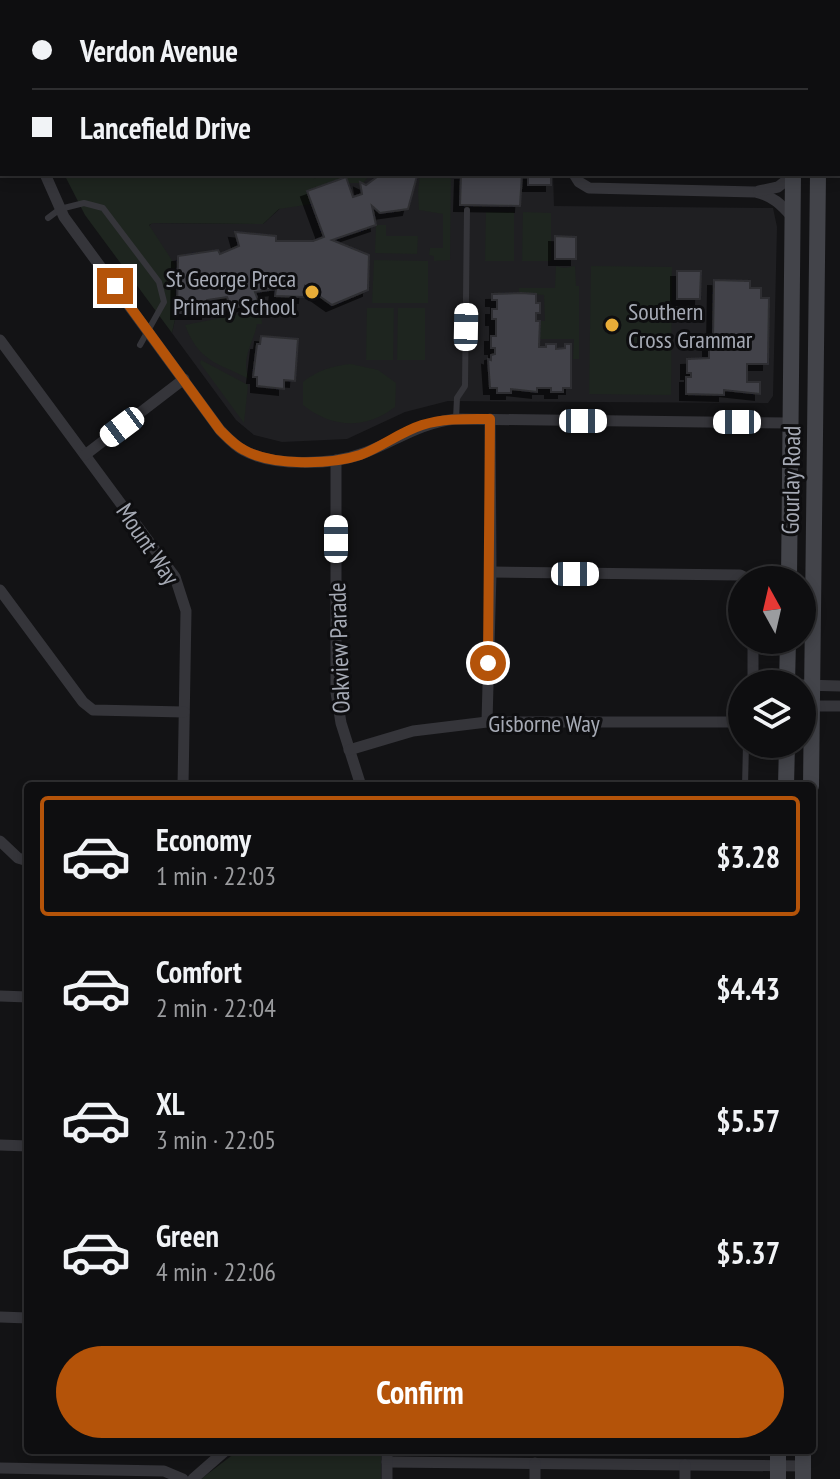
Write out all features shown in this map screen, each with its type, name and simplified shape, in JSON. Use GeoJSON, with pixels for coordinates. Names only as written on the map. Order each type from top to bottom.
{"type":"FeatureCollection","features":[{"type":"Feature","properties":{"kind":"main road","name":"Gourlay Road"},"geometry":{"type":"LineString","coordinates":[[789,566],[793,176]]}},
{"type":"Feature","properties":{"kind":"main road","name":"Gourlay Road"},"geometry":{"type":"LineString","coordinates":[[808,670],[816,423],[818,176]]}},
{"type":"Feature","properties":{"kind":"main road"},"geometry":{"type":"LineString","coordinates":[[791,423],[816,423]]}},
{"type":"Feature","properties":{"kind":"main road"},"geometry":{"type":"LineString","coordinates":[[786,782],[787,758]]}},
{"type":"Feature","properties":{"kind":"main road","name":"Gourlay Road"},"geometry":{"type":"LineString","coordinates":[[810,758],[811,782]]}},
{"type":"Feature","properties":{"kind":"street"},"geometry":{"type":"LineString","coordinates":[[46,176],[60,209],[220,430],[244,450],[277,461],[336,460],[361,454],[424,424],[456,419],[791,423]]}},
{"type":"Feature","properties":{"kind":"street"},"geometry":{"type":"LineString","coordinates":[[575,176],[589,188],[755,192],[769,195],[793,218]]}},
{"type":"Feature","properties":{"kind":"street"},"geometry":{"type":"LineString","coordinates":[[755,192],[778,187],[791,176]]}},
{"type":"Feature","properties":{"kind":"street","name":"Mount Way"},"geometry":{"type":"LineString","coordinates":[[0,340],[175,577],[186,611],[183,782]]}},
{"type":"Feature","properties":{"kind":"street"},"geometry":{"type":"LineString","coordinates":[[85,455],[184,379]]}},
{"type":"Feature","properties":{"kind":"street"},"geometry":{"type":"LineString","coordinates":[[487,722],[491,572],[490,419]]}},
{"type":"Feature","properties":{"kind":"street","name":"Oakview Parade"},"geometry":{"type":"LineString","coordinates":[[336,460],[336,692],[360,782]]}},
{"type":"Feature","properties":{"kind":"street"},"geometry":{"type":"LineString","coordinates":[[491,572],[728,575]]}},
{"type":"Feature","properties":{"kind":"street"},"geometry":{"type":"LineString","coordinates":[[0,590],[83,702],[93,710],[184,712]]}},
{"type":"Feature","properties":{"kind":"street"},"geometry":{"type":"LineString","coordinates":[[816,685],[840,686]]}},
{"type":"Feature","properties":{"kind":"street"},"geometry":{"type":"LineString","coordinates":[[816,706],[840,706]]}},
{"type":"Feature","properties":{"kind":"street","name":"Gisborne Way"},"geometry":{"type":"LineString","coordinates":[[349,750],[413,731],[487,722],[728,722]]}},
{"type":"Feature","properties":{"kind":"street"},"geometry":{"type":"LineString","coordinates":[[0,841],[24,860]]}},
{"type":"Feature","properties":{"kind":"street"},"geometry":{"type":"LineString","coordinates":[[0,996],[24,997]]}},
{"type":"Feature","properties":{"kind":"street"},"geometry":{"type":"LineString","coordinates":[[0,1145],[24,1146]]}},
{"type":"Feature","properties":{"kind":"street"},"geometry":{"type":"LineString","coordinates":[[0,1317],[24,1318]]}},
{"type":"Feature","properties":{"kind":"street"},"geometry":{"type":"LineString","coordinates":[[193,1479],[221,1454]]}},
{"type":"Feature","properties":{"kind":"street"},"geometry":{"type":"LineString","coordinates":[[593,1454],[593,1465]]}},
{"type":"Feature","properties":{"kind":"street"},"geometry":{"type":"LineString","coordinates":[[387,1479],[387,1456],[593,1465],[803,1465]]}},
{"type":"Feature","properties":{"kind":"street"},"geometry":{"type":"LineString","coordinates":[[535,1463],[535,1479]]}},
{"type":"Feature","properties":{"kind":"street"},"geometry":{"type":"LineString","coordinates":[[678,1479],[682,1465]]}},
{"type":"Feature","properties":{"kind":"street"},"geometry":{"type":"LineString","coordinates":[[682,1465],[685,1479]]}},
{"type":"Feature","properties":{"kind":"street"},"geometry":{"type":"LineString","coordinates":[[0,1468],[164,1471],[183,1479]]}},
{"type":"Feature","properties":{"kind":"lane"},"geometry":{"type":"LineString","coordinates":[[48,218],[60,209],[84,203],[103,208],[159,282],[164,302],[140,345]]}},
{"type":"Feature","properties":{"kind":"lane"},"geometry":{"type":"LineString","coordinates":[[456,419],[457,398],[465,386],[467,210]]}},
{"type":"Feature","properties":{"kind":"lane"},"geometry":{"type":"LineString","coordinates":[[745,782],[746,758]]}},
{"type":"Feature","properties":{"kind":"shaded area"},"geometry":{"type":"Polygon","coordinates":[[[65,176],[316,176],[313,180],[318,176],[369,176],[363,183],[348,183],[345,177],[307,191],[312,204],[279,209],[263,224],[149,225],[175,265],[172,333],[85,215],[65,176]]]}},
{"type":"Feature","properties":{"kind":"shaded area"},"geometry":{"type":"Polygon","coordinates":[[[316,176],[553,176],[554,206],[773,208],[777,227],[773,396],[768,403],[448,401],[405,412],[347,439],[282,442],[254,435],[236,420],[172,333],[175,319],[149,226],[152,223],[263,224],[316,176]]]}},
{"type":"Feature","properties":{"kind":"shaded area"},"geometry":{"type":"Polygon","coordinates":[[[420,176],[451,176],[450,260],[434,261],[434,256],[429,255],[430,248],[443,248],[443,214],[419,210],[420,176]]]}},
{"type":"Feature","properties":{"kind":"shaded area"},"geometry":{"type":"Polygon","coordinates":[[[486,212],[514,212],[514,261],[485,261],[486,212]]]}},
{"type":"Feature","properties":{"kind":"shaded area"},"geometry":{"type":"Polygon","coordinates":[[[523,212],[551,213],[551,261],[522,261],[523,212]]]}},
{"type":"Feature","properties":{"kind":"shaded area"},"geometry":{"type":"Polygon","coordinates":[[[376,225],[386,225],[386,236],[418,236],[417,254],[375,253],[376,225]]]}},
{"type":"Feature","properties":{"kind":"shaded area"},"geometry":{"type":"Polygon","coordinates":[[[374,260],[428,261],[428,303],[372,303],[374,260]]]}},
{"type":"Feature","properties":{"kind":"shaded area"},"geometry":{"type":"Polygon","coordinates":[[[556,266],[575,266],[576,286],[579,286],[579,359],[573,359],[574,339],[540,339],[540,321],[545,321],[544,295],[519,293],[519,288],[555,288],[556,266]]]}},
{"type":"Feature","properties":{"kind":"shaded area"},"geometry":{"type":"Polygon","coordinates":[[[591,266],[672,267],[671,395],[589,394],[591,266]]]}},
{"type":"Feature","properties":{"kind":"shaded area"},"geometry":{"type":"Polygon","coordinates":[[[367,308],[394,308],[393,360],[366,360],[367,308]]]}},
{"type":"Feature","properties":{"kind":"shaded area"},"geometry":{"type":"Polygon","coordinates":[[[398,308],[425,308],[425,360],[397,360],[398,308]]]}},
{"type":"Feature","properties":{"kind":"shaded area"},"geometry":{"type":"Polygon","coordinates":[[[261,310],[262,324],[257,324],[247,357],[249,379],[210,360],[196,347],[185,325],[261,310]]]}},
{"type":"Feature","properties":{"kind":"shaded area"},"geometry":{"type":"Polygon","coordinates":[[[201,360],[248,385],[244,423],[200,363],[201,360]]]}},
{"type":"Feature","properties":{"kind":"shaded area"},"geometry":{"type":"Polygon","coordinates":[[[351,364],[378,370],[396,383],[395,407],[372,420],[349,423],[325,418],[303,405],[303,382],[326,369],[351,364]]]}},
{"type":"Feature","properties":{"kind":"shaded area"},"geometry":{"type":"Polygon","coordinates":[[[234,1454],[381,1454],[381,1479],[201,1479],[234,1454]]]}},
{"type":"Feature","properties":{"kind":"building"},"geometry":{"type":"Polygon","coordinates":[[[378,176],[417,176],[408,209],[380,213],[372,206],[376,225],[332,240],[369,255],[368,290],[332,305],[305,286],[304,297],[275,296],[276,289],[255,292],[258,300],[232,309],[227,297],[207,300],[207,313],[177,313],[178,256],[218,250],[220,254],[239,246],[235,232],[276,236],[276,241],[313,241],[324,237],[307,191],[346,177],[353,197],[362,194],[360,182],[366,185],[378,176]]]}},
{"type":"Feature","properties":{"kind":"building"},"geometry":{"type":"Polygon","coordinates":[[[461,176],[522,176],[520,206],[460,205],[461,176]]]}},
{"type":"Feature","properties":{"kind":"building"},"geometry":{"type":"Polygon","coordinates":[[[528,176],[551,176],[551,185],[528,185],[528,176]]]}},
{"type":"Feature","properties":{"kind":"building"},"geometry":{"type":"Polygon","coordinates":[[[555,236],[576,237],[576,259],[555,259],[555,236]]]}},
{"type":"Feature","properties":{"kind":"building"},"geometry":{"type":"Polygon","coordinates":[[[677,271],[701,271],[700,299],[677,299],[677,271]]]}},
{"type":"Feature","properties":{"kind":"building"},"geometry":{"type":"Polygon","coordinates":[[[714,280],[750,281],[750,288],[761,288],[761,298],[769,298],[768,364],[747,364],[747,382],[760,382],[760,394],[724,390],[724,395],[686,394],[686,377],[691,377],[691,373],[687,373],[687,359],[709,358],[709,338],[713,338],[714,280]]]}},
{"type":"Feature","properties":{"kind":"building"},"geometry":{"type":"Polygon","coordinates":[[[492,294],[536,294],[536,303],[540,303],[540,313],[536,313],[536,321],[540,321],[539,347],[556,344],[556,349],[571,344],[571,388],[563,388],[563,392],[537,388],[537,392],[511,389],[511,393],[497,393],[497,388],[490,388],[488,359],[491,360],[491,355],[495,354],[495,348],[491,348],[491,336],[496,336],[496,319],[492,319],[492,309],[497,309],[497,300],[492,300],[492,294]]]}},
{"type":"Feature","properties":{"kind":"building"},"geometry":{"type":"Polygon","coordinates":[[[261,336],[298,339],[295,381],[284,380],[284,389],[257,386],[257,377],[253,377],[261,336]]]}},
{"type":"Feature","properties":{"kind":"place","name":"St George Preca Primary School"},"geometry":{"type":"Point","coordinates":[312,292]}},
{"type":"Feature","properties":{"kind":"place","name":"Southern Cross Grammar"},"geometry":{"type":"Point","coordinates":[612,325]}},
{"type":"Feature","properties":{"kind":"route"},"geometry":{"type":"LineString","coordinates":[[115,286],[220,430],[232,442],[258,457],[277,461],[336,460],[361,454],[424,424],[456,419],[490,419],[488,663]]}}]}
